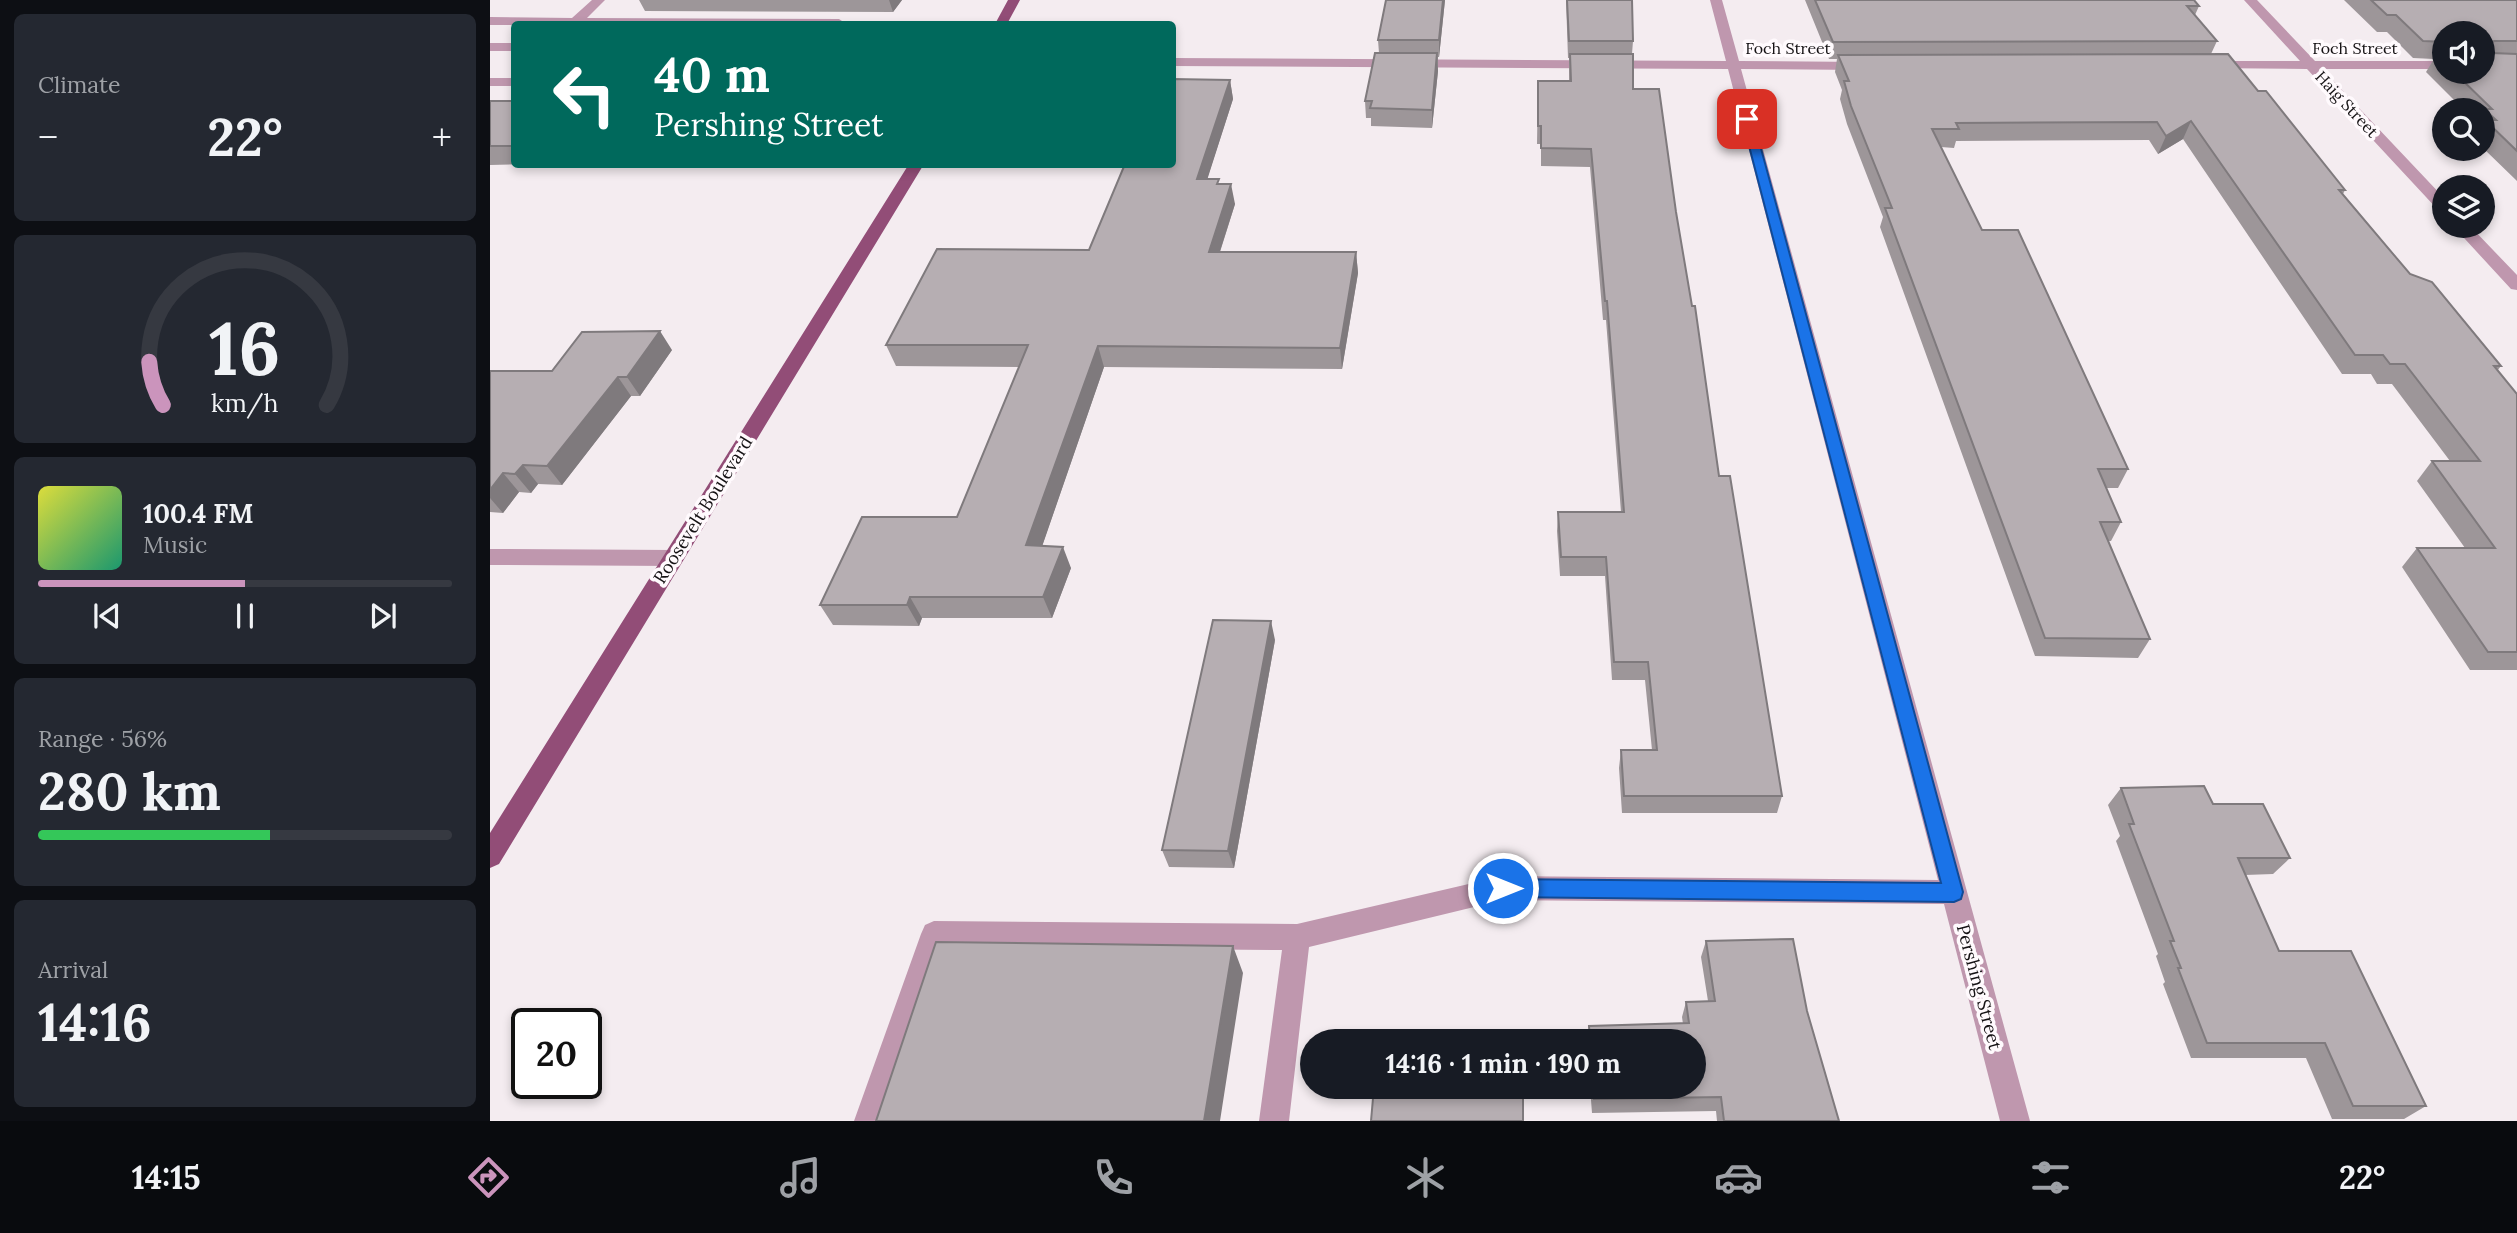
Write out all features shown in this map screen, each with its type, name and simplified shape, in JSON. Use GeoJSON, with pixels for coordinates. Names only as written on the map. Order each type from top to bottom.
{"type":"FeatureCollection","features":[{"type":"Feature","properties":{"kind":"main road"},"geometry":{"type":"LineString","coordinates":[[1004,21],[1014,0]]}},
{"type":"Feature","properties":{"kind":"main road","name":"Roosevelt Boulevard"},"geometry":{"type":"LineString","coordinates":[[490,856],[500,823],[673,558],[915,168]]}},
{"type":"Feature","properties":{"kind":"street"},"geometry":{"type":"LineString","coordinates":[[575,21],[599,0]]}},
{"type":"Feature","properties":{"kind":"street","name":"Pershing Street"},"geometry":{"type":"LineString","coordinates":[[1716,0],[2015,1121]]}},
{"type":"Feature","properties":{"kind":"street","name":"Haig Street"},"geometry":{"type":"LineString","coordinates":[[2250,0],[2432,194]]}},
{"type":"Feature","properties":{"kind":"street"},"geometry":{"type":"LineString","coordinates":[[490,21],[511,22]]}},
{"type":"Feature","properties":{"kind":"street"},"geometry":{"type":"LineString","coordinates":[[490,47],[511,47]]}},
{"type":"Feature","properties":{"kind":"street","name":"Foch Street"},"geometry":{"type":"LineString","coordinates":[[1176,62],[1884,66]]}},
{"type":"Feature","properties":{"kind":"street","name":"Foch Street"},"geometry":{"type":"LineString","coordinates":[[2200,65],[2432,65]]}},
{"type":"Feature","properties":{"kind":"street"},"geometry":{"type":"LineString","coordinates":[[490,82],[511,82]]}},
{"type":"Feature","properties":{"kind":"street"},"geometry":{"type":"LineString","coordinates":[[2472,238],[2517,285]]}},
{"type":"Feature","properties":{"kind":"street"},"geometry":{"type":"LineString","coordinates":[[490,557],[673,558]]}},
{"type":"Feature","properties":{"kind":"street"},"geometry":{"type":"LineString","coordinates":[[869,1121],[934,934],[1297,937],[1503,888],[1954,892]]}},
{"type":"Feature","properties":{"kind":"street"},"geometry":{"type":"LineString","coordinates":[[1274,1121],[1297,937]]}},
{"type":"Feature","properties":{"kind":"building"},"geometry":{"type":"Polygon","coordinates":[[[1386,0],[1443,0],[1439,40],[1378,40],[1386,0]]]}},
{"type":"Feature","properties":{"kind":"building"},"geometry":{"type":"Polygon","coordinates":[[[1567,0],[1632,0],[1633,41],[1569,41],[1567,0]]]}},
{"type":"Feature","properties":{"kind":"building"},"geometry":{"type":"Polygon","coordinates":[[[1815,0],[2194,0],[2199,6],[2187,6],[2217,41],[1833,42],[1815,0]]]}},
{"type":"Feature","properties":{"kind":"building"},"geometry":{"type":"Polygon","coordinates":[[[2371,0],[2517,0],[2517,41],[2495,41],[2495,21],[2432,21],[2432,41],[2423,41],[2396,15],[2387,15],[2371,0]]]}},
{"type":"Feature","properties":{"kind":"building"},"geometry":{"type":"Polygon","coordinates":[[[1375,53],[1437,53],[1432,110],[1370,108],[1372,101],[1365,101],[1375,53]]]}},
{"type":"Feature","properties":{"kind":"building"},"geometry":{"type":"Polygon","coordinates":[[[2495,53],[2517,54],[2517,151],[2495,130],[2495,98],[2481,98],[2466,84],[2495,84],[2495,53]]]}},
{"type":"Feature","properties":{"kind":"building"},"geometry":{"type":"Polygon","coordinates":[[[1570,54],[1633,54],[1633,89],[1659,89],[1676,212],[1692,306],[1695,306],[1719,476],[1730,476],[1782,796],[1624,796],[1621,750],[1657,750],[1648,662],[1614,662],[1606,557],[1561,557],[1558,512],[1624,512],[1607,301],[1591,149],[1541,148],[1541,126],[1538,126],[1538,81],[1571,81],[1570,54]]]}},
{"type":"Feature","properties":{"kind":"building"},"geometry":{"type":"Polygon","coordinates":[[[2228,54],[2258,91],[2266,91],[2345,190],[2339,190],[2410,274],[2432,282],[2501,366],[2494,366],[2517,394],[2517,652],[2488,652],[2417,548],[2495,548],[2432,461],[2480,461],[2405,364],[2390,364],[2383,355],[2355,355],[2191,121],[2166,136],[2157,122],[1956,123],[1959,129],[1932,129],[1982,230],[2018,230],[2128,469],[2098,469],[2121,522],[2100,522],[2150,639],[2045,638],[1885,208],[1892,208],[1851,106],[1844,81],[1849,81],[1838,55],[2228,54]]]}},
{"type":"Feature","properties":{"kind":"building"},"geometry":{"type":"Polygon","coordinates":[[[1176,79],[1230,80],[1197,179],[1219,179],[1217,184],[1231,184],[1209,252],[1356,252],[1340,348],[1098,346],[1026,545],[1063,547],[1043,597],[910,597],[907,605],[820,605],[862,517],[957,517],[1028,345],[886,345],[937,249],[1089,250],[1123,168],[1176,168],[1176,79]]]}},
{"type":"Feature","properties":{"kind":"building"},"geometry":{"type":"Polygon","coordinates":[[[490,101],[511,101],[511,146],[490,146],[490,101]]]}},
{"type":"Feature","properties":{"kind":"building"},"geometry":{"type":"Polygon","coordinates":[[[660,331],[627,377],[618,377],[547,466],[523,465],[515,474],[503,473],[490,490],[490,371],[552,371],[582,332],[660,331]]]}},
{"type":"Feature","properties":{"kind":"building"},"geometry":{"type":"Polygon","coordinates":[[[1213,620],[1271,621],[1228,851],[1162,850],[1213,620]]]}},
{"type":"Feature","properties":{"kind":"building"},"geometry":{"type":"Polygon","coordinates":[[[2204,786],[2213,804],[2263,804],[2290,858],[2238,858],[2279,951],[2351,951],[2426,1106],[2353,1106],[2325,1043],[2207,1043],[2178,968],[2181,968],[2170,941],[2174,941],[2129,824],[2134,824],[2121,788],[2204,786]]]}},
{"type":"Feature","properties":{"kind":"building"},"geometry":{"type":"Polygon","coordinates":[[[1793,939],[1807,1011],[1839,1121],[1724,1121],[1721,1097],[1706,1097],[1706,1029],[1589,1029],[1589,1026],[1689,1023],[1686,1002],[1715,1001],[1706,941],[1793,939]]]}},
{"type":"Feature","properties":{"kind":"building"},"geometry":{"type":"Polygon","coordinates":[[[936,942],[1233,946],[1204,1121],[876,1121],[936,942]]]}},
{"type":"Feature","properties":{"kind":"building"},"geometry":{"type":"Polygon","coordinates":[[[1373,1099],[1523,1099],[1523,1121],[1371,1121],[1373,1099]]]}},
{"type":"Feature","properties":{"kind":"route"},"geometry":{"type":"LineString","coordinates":[[1503,888],[1954,892],[1747,119]]}}]}
